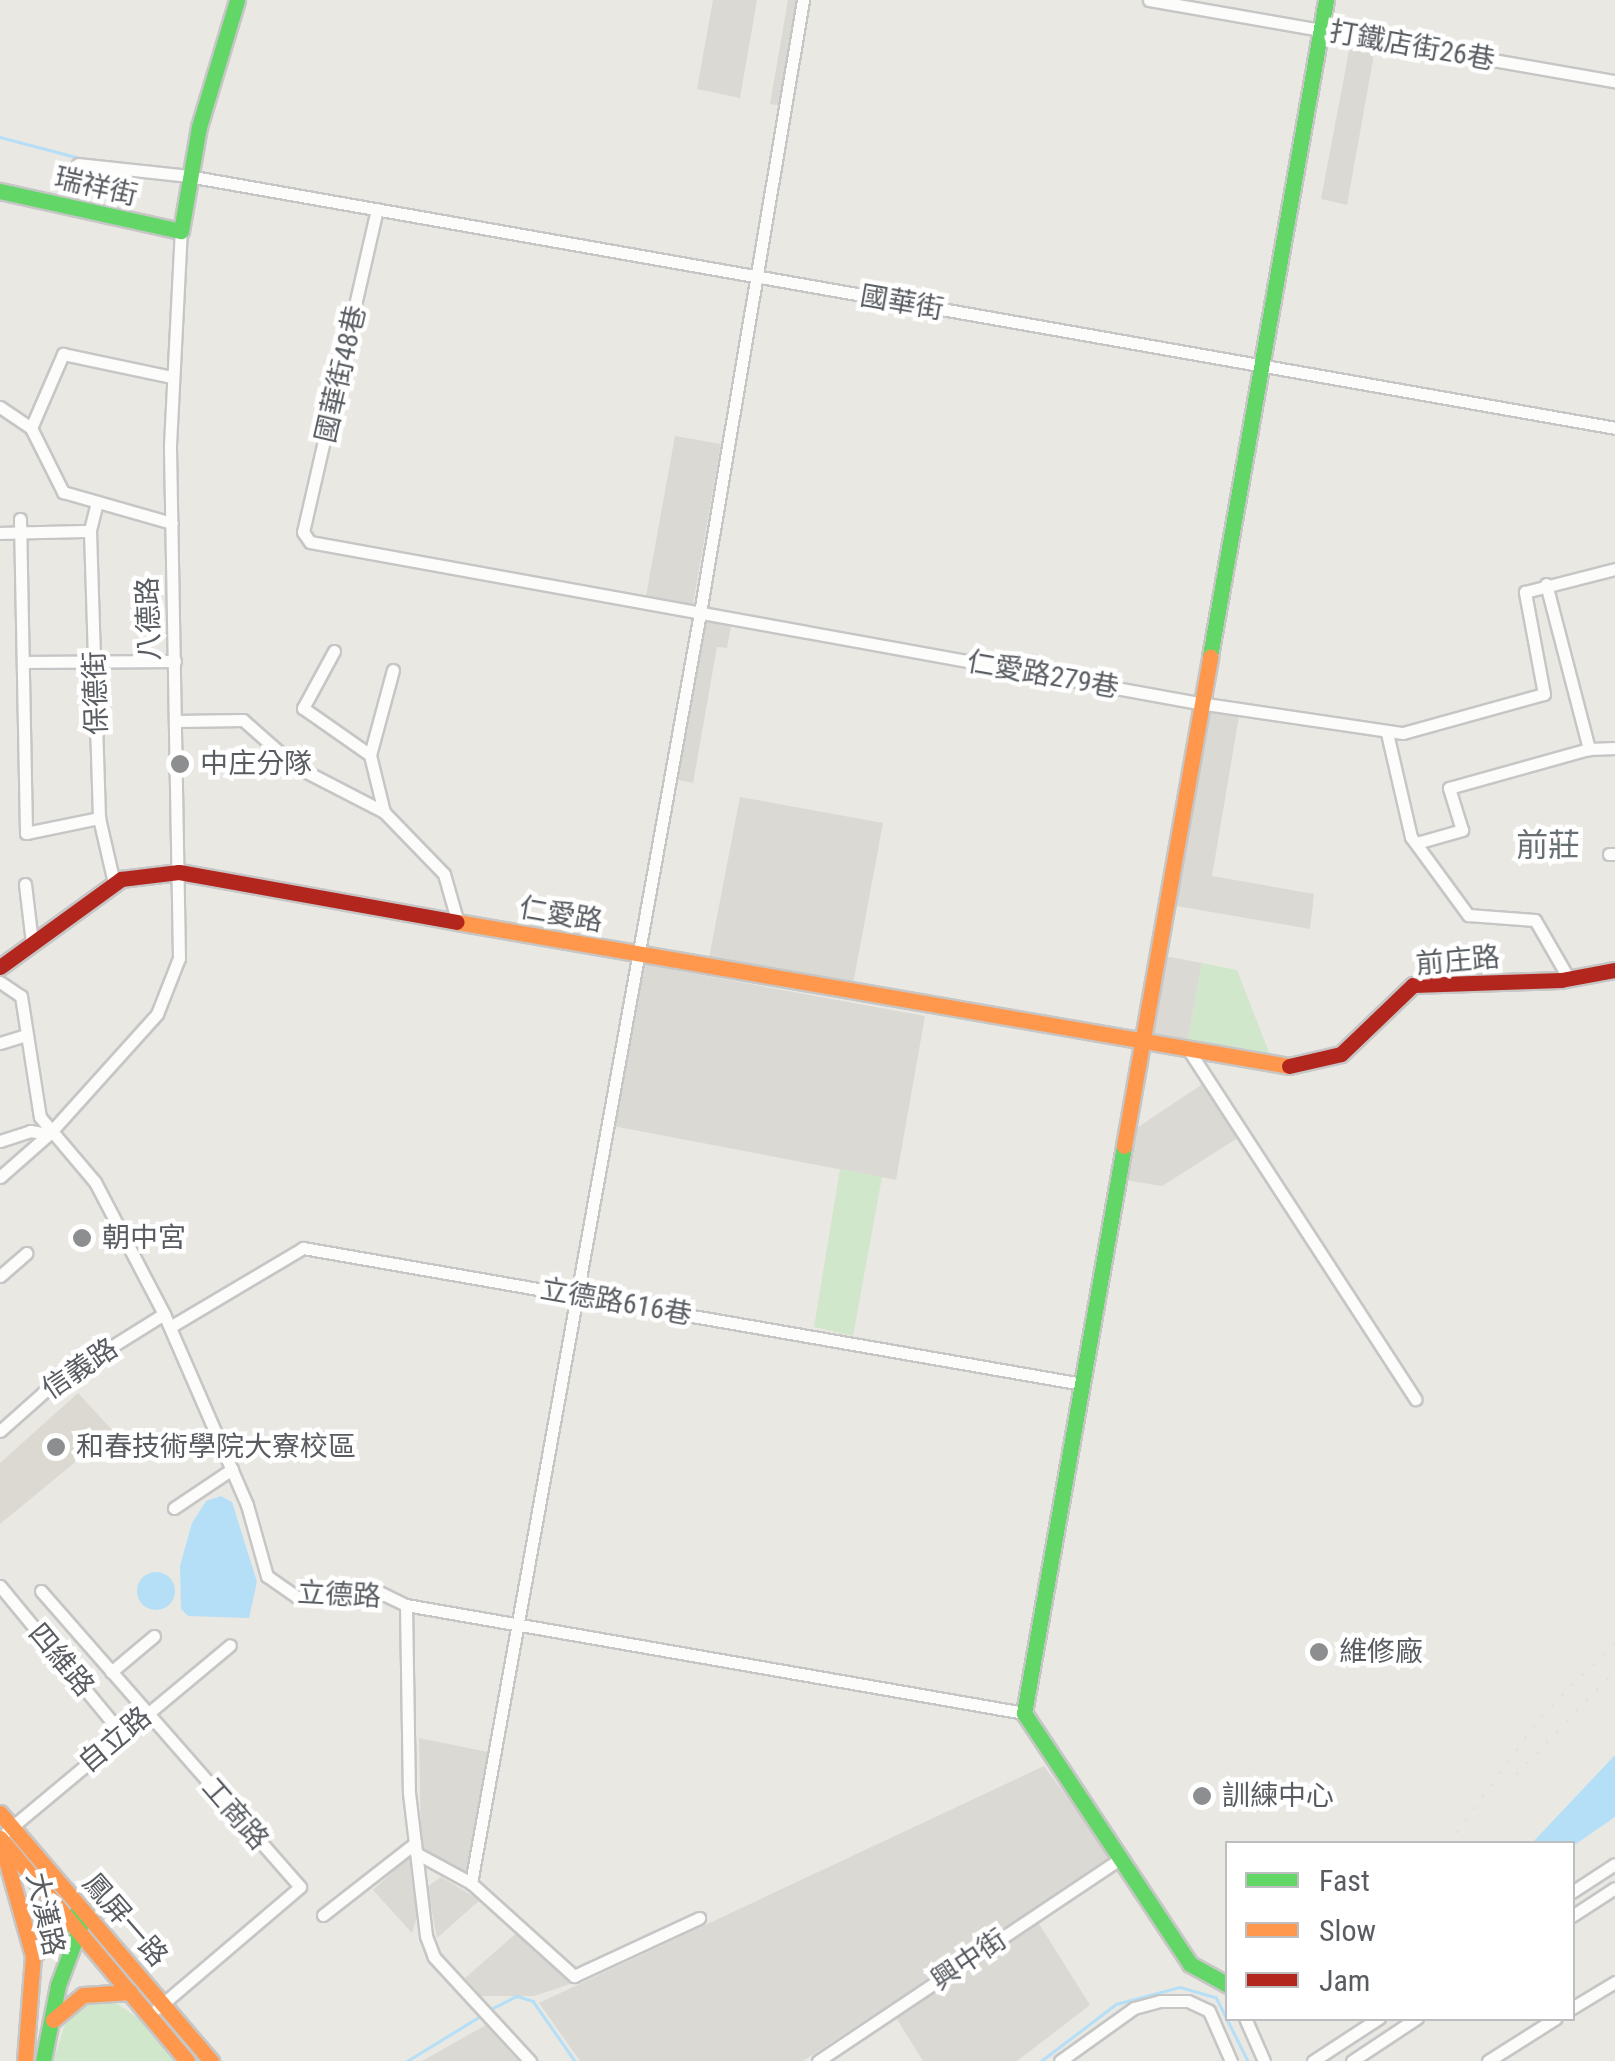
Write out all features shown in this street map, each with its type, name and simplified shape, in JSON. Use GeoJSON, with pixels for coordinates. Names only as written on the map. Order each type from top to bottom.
{"type":"FeatureCollection","features":[{"type":"Feature","properties":{"kind":"street","name":"八德路"},"geometry":{"type":"LineString","coordinates":[[0,1178],[48,1134],[157,1014],[179,958],[172,378],[188,176],[237,0]]}},
{"type":"Feature","properties":{"kind":"street"},"geometry":{"type":"LineString","coordinates":[[471,1883],[700,613],[802,0]]}},
{"type":"Feature","properties":{"kind":"street","name":"打鐵店街26巷"},"geometry":{"type":"LineString","coordinates":[[1149,0],[1615,81]]}},
{"type":"Feature","properties":{"kind":"street"},"geometry":{"type":"LineString","coordinates":[[1225,1982],[1190,1964],[1024,1714],[1199,703],[1326,0]]}},
{"type":"Feature","properties":{"kind":"street","name":"國華街"},"geometry":{"type":"LineString","coordinates":[[78,164],[188,176],[1615,428]]}},
{"type":"Feature","properties":{"kind":"street","name":"瑞祥街"},"geometry":{"type":"LineString","coordinates":[[0,191],[181,231]]}},
{"type":"Feature","properties":{"kind":"street","name":"國華街48巷"},"geometry":{"type":"LineString","coordinates":[[304,538],[378,209]]}},
{"type":"Feature","properties":{"kind":"street"},"geometry":{"type":"LineString","coordinates":[[31,428],[63,354],[172,378]]}},
{"type":"Feature","properties":{"kind":"street"},"geometry":{"type":"LineString","coordinates":[[0,407],[31,428],[62,492],[172,523]]}},
{"type":"Feature","properties":{"kind":"street","name":"保德街"},"geometry":{"type":"LineString","coordinates":[[97,502],[90,531],[99,818],[114,883]]}},
{"type":"Feature","properties":{"kind":"street"},"geometry":{"type":"LineString","coordinates":[[20,518],[26,834],[99,818]]}},
{"type":"Feature","properties":{"kind":"street"},"geometry":{"type":"LineString","coordinates":[[0,533],[90,531]]}},
{"type":"Feature","properties":{"kind":"street","name":"仁愛路279巷"},"geometry":{"type":"LineString","coordinates":[[304,538],[1199,703],[1387,733]]}},
{"type":"Feature","properties":{"kind":"street"},"geometry":{"type":"LineString","coordinates":[[1387,733],[1544,694],[1524,600],[1528,588],[1615,569]]}},
{"type":"Feature","properties":{"kind":"street"},"geometry":{"type":"LineString","coordinates":[[1546,584],[1588,749]]}},
{"type":"Feature","properties":{"kind":"street"},"geometry":{"type":"LineString","coordinates":[[334,650],[303,708],[370,755]]}},
{"type":"Feature","properties":{"kind":"street"},"geometry":{"type":"LineString","coordinates":[[24,662],[175,660]]}},
{"type":"Feature","properties":{"kind":"street"},"geometry":{"type":"LineString","coordinates":[[384,812],[370,755],[393,670]]}},
{"type":"Feature","properties":{"kind":"street"},"geometry":{"type":"LineString","coordinates":[[177,721],[243,720],[295,766],[384,812],[444,874],[458,923]]}},
{"type":"Feature","properties":{"kind":"street","name":"前庄路"},"geometry":{"type":"LineString","coordinates":[[1387,733],[1412,837],[1420,842],[1468,914],[1535,920],[1569,979]]}},
{"type":"Feature","properties":{"kind":"street"},"geometry":{"type":"LineString","coordinates":[[1420,842],[1462,830],[1448,788],[1588,749],[1615,748]]}},
{"type":"Feature","properties":{"kind":"street","name":"仁愛路"},"geometry":{"type":"LineString","coordinates":[[0,967],[114,883],[143,872],[179,872],[1141,1044]]}},
{"type":"Feature","properties":{"kind":"street"},"geometry":{"type":"LineString","coordinates":[[24,884],[32,943]]}},
{"type":"Feature","properties":{"kind":"street","name":"前庄路"},"geometry":{"type":"LineString","coordinates":[[1141,1044],[1264,1067],[1300,1064],[1341,1054],[1413,985],[1569,979],[1615,970]]}},
{"type":"Feature","properties":{"kind":"street"},"geometry":{"type":"LineString","coordinates":[[0,982],[21,996],[48,1134],[30,1131],[0,1142]]}},
{"type":"Feature","properties":{"kind":"street"},"geometry":{"type":"LineString","coordinates":[[0,1043],[27,1034]]}},
{"type":"Feature","properties":{"kind":"street"},"geometry":{"type":"LineString","coordinates":[[1190,1052],[1415,1400]]}},
{"type":"Feature","properties":{"kind":"street","name":"立德路"},"geometry":{"type":"LineString","coordinates":[[48,1134],[95,1182],[164,1314],[232,1469],[260,1560],[280,1590],[317,1598],[378,1592],[406,1606],[416,1848],[429,1949],[530,2061]]}},
{"type":"Feature","properties":{"kind":"street","name":"立德路616巷"},"geometry":{"type":"LineString","coordinates":[[170,1327],[303,1248],[1082,1384]]}},
{"type":"Feature","properties":{"kind":"street"},"geometry":{"type":"LineString","coordinates":[[0,1276],[26,1254]]}},
{"type":"Feature","properties":{"kind":"street","name":"信義路"},"geometry":{"type":"LineString","coordinates":[[0,1431],[55,1382],[164,1314]]}},
{"type":"Feature","properties":{"kind":"street"},"geometry":{"type":"LineString","coordinates":[[174,1508],[232,1469]]}},
{"type":"Feature","properties":{"kind":"street","name":"四維路"},"geometry":{"type":"LineString","coordinates":[[0,1586],[122,1734]]}},
{"type":"Feature","properties":{"kind":"street","name":"工商路"},"geometry":{"type":"LineString","coordinates":[[41,1590],[300,1887],[149,2015]]}},
{"type":"Feature","properties":{"kind":"street"},"geometry":{"type":"LineString","coordinates":[[406,1606],[1024,1714]]}},
{"type":"Feature","properties":{"kind":"street"},"geometry":{"type":"LineString","coordinates":[[111,1672],[154,1636]]}},
{"type":"Feature","properties":{"kind":"street","name":"自立路"},"geometry":{"type":"LineString","coordinates":[[3,1835],[230,1645]]}},
{"type":"Feature","properties":{"kind":"street","name":"鳳屏一路"},"geometry":{"type":"LineString","coordinates":[[0,1813],[3,1835],[72,1925],[187,2061]]}},
{"type":"Feature","properties":{"kind":"street","name":"鳳屏一路"},"geometry":{"type":"LineString","coordinates":[[3,1835],[85,1912],[211,2061]]}},
{"type":"Feature","properties":{"kind":"street","name":"大漢路"},"geometry":{"type":"LineString","coordinates":[[3,1835],[5,1876],[33,1956],[26,2061]]}},
{"type":"Feature","properties":{"kind":"street"},"geometry":{"type":"LineString","coordinates":[[323,1916],[416,1848],[471,1883],[574,1976],[698,1918]]}},
{"type":"Feature","properties":{"kind":"street","name":"興中街"},"geometry":{"type":"LineString","coordinates":[[818,2061],[1121,1858]]}},
{"type":"Feature","properties":{"kind":"street"},"geometry":{"type":"LineString","coordinates":[[1575,1890],[1615,1864]]}},
{"type":"Feature","properties":{"kind":"street"},"geometry":{"type":"LineString","coordinates":[[1575,1914],[1615,1888]]}},
{"type":"Feature","properties":{"kind":"street"},"geometry":{"type":"LineString","coordinates":[[33,1956],[85,1912]]}},
{"type":"Feature","properties":{"kind":"street","name":"大漢路"},"geometry":{"type":"LineString","coordinates":[[44,2061],[72,1925]]}},
{"type":"Feature","properties":{"kind":"street"},"geometry":{"type":"LineString","coordinates":[[1575,2006],[1615,1982]]}},
{"type":"Feature","properties":{"kind":"street"},"geometry":{"type":"LineString","coordinates":[[53,2021],[83,1995],[130,1992]]}},
{"type":"Feature","properties":{"kind":"street"},"geometry":{"type":"LineString","coordinates":[[1060,2061],[1074,2056],[1134,2008],[1188,2001],[1209,2012],[1231,2061]]}},
{"type":"Feature","properties":{"kind":"street"},"geometry":{"type":"LineString","coordinates":[[1246,2021],[1264,2061]]}},
{"type":"Feature","properties":{"kind":"street"},"geometry":{"type":"LineString","coordinates":[[1312,2061],[1374,2021]]}},
{"type":"Feature","properties":{"kind":"street"},"geometry":{"type":"LineString","coordinates":[[1352,2061],[1412,2021]]}},
{"type":"Feature","properties":{"kind":"street"},"geometry":{"type":"LineString","coordinates":[[1488,2061],[1551,2021]]}},
{"type":"Feature","properties":{"kind":"shaded area"},"geometry":{"type":"Polygon","coordinates":[[[713,0],[757,0],[740,98],[697,89],[713,0]]]}},
{"type":"Feature","properties":{"kind":"shaded area"},"geometry":{"type":"Polygon","coordinates":[[[788,0],[803,0],[784,106],[770,104],[788,0]]]}},
{"type":"Feature","properties":{"kind":"shaded area"},"geometry":{"type":"Polygon","coordinates":[[[1351,40],[1376,43],[1347,205],[1321,199],[1351,40]]]}},
{"type":"Feature","properties":{"kind":"shaded area"},"geometry":{"type":"Polygon","coordinates":[[[675,436],[721,444],[693,604],[646,596],[675,436]]]}},
{"type":"Feature","properties":{"kind":"shaded area"},"geometry":{"type":"Polygon","coordinates":[[[702,621],[731,626],[727,648],[717,647],[693,783],[674,779],[702,621]]]}},
{"type":"Feature","properties":{"kind":"shaded area"},"geometry":{"type":"Polygon","coordinates":[[[1203,709],[1239,716],[1212,876],[1314,894],[1310,929],[1171,905],[1203,709]]]}},
{"type":"Feature","properties":{"kind":"shaded area"},"geometry":{"type":"Polygon","coordinates":[[[740,797],[883,823],[853,984],[709,958],[740,797]]]}},
{"type":"Feature","properties":{"kind":"shaded area"},"geometry":{"type":"Polygon","coordinates":[[[1164,956],[1202,963],[1187,1045],[1149,1037],[1164,956]]]}},
{"type":"Feature","properties":{"kind":"shaded area"},"geometry":{"type":"Polygon","coordinates":[[[640,964],[925,1016],[896,1180],[613,1126],[640,964]]]}},
{"type":"Feature","properties":{"kind":"shaded area"},"geometry":{"type":"Polygon","coordinates":[[[1204,1083],[1241,1136],[1162,1186],[1125,1180],[1132,1131],[1204,1083]]]}},
{"type":"Feature","properties":{"kind":"shaded area","name":"和春技術學院大寮校區"},"geometry":{"type":"Polygon","coordinates":[[[78,1393],[113,1431],[0,1524],[0,1463],[78,1393]]]}},
{"type":"Feature","properties":{"kind":"shaded area"},"geometry":{"type":"Polygon","coordinates":[[[419,1738],[488,1752],[467,1873],[421,1847],[419,1738]]]}},
{"type":"Feature","properties":{"kind":"shaded area"},"geometry":{"type":"Polygon","coordinates":[[[1044,1766],[1113,1858],[803,2061],[580,2061],[539,2003],[1044,1766]]]}},
{"type":"Feature","properties":{"kind":"shaded area"},"geometry":{"type":"Polygon","coordinates":[[[411,1855],[417,1917],[412,1933],[373,1890],[411,1855]]]}},
{"type":"Feature","properties":{"kind":"shaded area"},"geometry":{"type":"Polygon","coordinates":[[[441,1877],[480,1900],[437,1938],[427,1887],[441,1877]]]}},
{"type":"Feature","properties":{"kind":"shaded area"},"geometry":{"type":"Polygon","coordinates":[[[1036,1919],[1090,2005],[1017,2061],[923,2061],[895,2016],[1036,1919]]]}},
{"type":"Feature","properties":{"kind":"shaded area"},"geometry":{"type":"Polygon","coordinates":[[[520,1930],[570,1984],[534,1996],[481,1996],[465,1978],[520,1930]]]}},
{"type":"Feature","properties":{"kind":"shaded area"},"geometry":{"type":"Polygon","coordinates":[[[486,2025],[518,2061],[422,2061],[486,2025]]]}},
{"type":"Feature","properties":{"kind":"green space"},"geometry":{"type":"Polygon","coordinates":[[[1202,963],[1237,970],[1272,1060],[1187,1045],[1202,963]]]}},
{"type":"Feature","properties":{"kind":"green space"},"geometry":{"type":"Polygon","coordinates":[[[840,1169],[882,1177],[853,1336],[814,1327],[840,1169]]]}},
{"type":"Feature","properties":{"kind":"green space"},"geometry":{"type":"Polygon","coordinates":[[[112,2000],[139,2019],[174,2061],[53,2061],[69,2012],[83,2002],[112,2000]]]}},
{"type":"Feature","properties":{"kind":"water"},"geometry":{"type":"Polygon","coordinates":[[[221,1496],[232,1502],[257,1582],[249,1618],[188,1616],[181,1609],[180,1566],[192,1523],[206,1501],[221,1496]]]}},
{"type":"Feature","properties":{"kind":"water"},"geometry":{"type":"Polygon","coordinates":[[[156,1572],[169,1578],[175,1591],[169,1604],[156,1610],[143,1604],[137,1591],[143,1578],[156,1572]]]}},
{"type":"Feature","properties":{"kind":"water"},"geometry":{"type":"Polygon","coordinates":[[[1615,1755],[1615,1817],[1575,1845],[1575,1841],[1534,1841],[1615,1755]]]}},
{"type":"Feature","properties":{"kind":"waterway"},"geometry":{"type":"LineString","coordinates":[[0,137],[80,158]]}},
{"type":"Feature","properties":{"kind":"waterway"},"geometry":{"type":"LineString","coordinates":[[1041,2061],[1116,2004],[1180,1987],[1216,1997],[1225,2015]]}},
{"type":"Feature","properties":{"kind":"waterway"},"geometry":{"type":"LineString","coordinates":[[489,2010],[517,1996],[533,2001],[575,2061]]}},
{"type":"Feature","properties":{"kind":"waterway"},"geometry":{"type":"LineString","coordinates":[[407,2061],[482,2015]]}},
{"type":"Feature","properties":{"kind":"waterway"},"geometry":{"type":"LineString","coordinates":[[1228,2021],[1248,2061]]}},
{"type":"Feature","properties":{"kind":"railway"},"geometry":{"type":"LineString","coordinates":[[1450,1841],[1541,1716],[1615,1642]]}},
{"type":"Feature","properties":{"kind":"railway"},"geometry":{"type":"LineString","coordinates":[[1516,1774],[1615,1670]]}},
{"type":"Feature","properties":{"kind":"traffic: fast"},"geometry":{"type":"LineString","coordinates":[[0,191],[181,231],[199,127],[237,0]]}},
{"type":"Feature","properties":{"kind":"traffic: fast"},"geometry":{"type":"LineString","coordinates":[[1210,656],[1326,0]]}},
{"type":"Feature","properties":{"kind":"traffic: fast"},"geometry":{"type":"LineString","coordinates":[[1124,1146],[1024,1713],[1190,1964],[1225,1983]]}},
{"type":"Feature","properties":{"kind":"traffic: fast"},"geometry":{"type":"LineString","coordinates":[[33,1956],[74,1915]]}},
{"type":"Feature","properties":{"kind":"traffic: fast"},"geometry":{"type":"LineString","coordinates":[[43,2061],[58,1985],[81,1924]]}},
{"type":"Feature","properties":{"kind":"traffic: slow"},"geometry":{"type":"LineString","coordinates":[[1124,1146],[1210,656]]}},
{"type":"Feature","properties":{"kind":"traffic: slow"},"geometry":{"type":"LineString","coordinates":[[457,922],[1289,1066]]}},
{"type":"Feature","properties":{"kind":"traffic: slow"},"geometry":{"type":"LineString","coordinates":[[0,1813],[211,2061]]}},
{"type":"Feature","properties":{"kind":"traffic: slow"},"geometry":{"type":"LineString","coordinates":[[0,1838],[187,2061]]}},
{"type":"Feature","properties":{"kind":"traffic: slow"},"geometry":{"type":"LineString","coordinates":[[3,1849],[33,1956],[25,2061]]}},
{"type":"Feature","properties":{"kind":"traffic: slow"},"geometry":{"type":"LineString","coordinates":[[53,2020],[83,1995],[130,1992]]}},
{"type":"Feature","properties":{"kind":"traffic: jam"},"geometry":{"type":"LineString","coordinates":[[0,967],[121,879],[179,872],[457,922]]}},
{"type":"Feature","properties":{"kind":"traffic: jam"},"geometry":{"type":"LineString","coordinates":[[1289,1066],[1341,1054],[1413,985],[1561,980],[1615,970]]}},
{"type":"Feature","properties":{"kind":"place","name":"中庄分隊"},"geometry":{"type":"Point","coordinates":[180,764]}},
{"type":"Feature","properties":{"kind":"place","name":"朝中宮"},"geometry":{"type":"Point","coordinates":[82,1238]}},
{"type":"Feature","properties":{"kind":"place","name":"和春技術學院大寮校區"},"geometry":{"type":"Point","coordinates":[56,1447]}},
{"type":"Feature","properties":{"kind":"place","name":"維修廠"},"geometry":{"type":"Point","coordinates":[1319,1652]}},
{"type":"Feature","properties":{"kind":"place","name":"訓練中心"},"geometry":{"type":"Point","coordinates":[1202,1796]}},
{"type":"Feature","properties":{"kind":"district","name":"前莊"},"geometry":{"type":"Point","coordinates":[1548,845]}}]}
